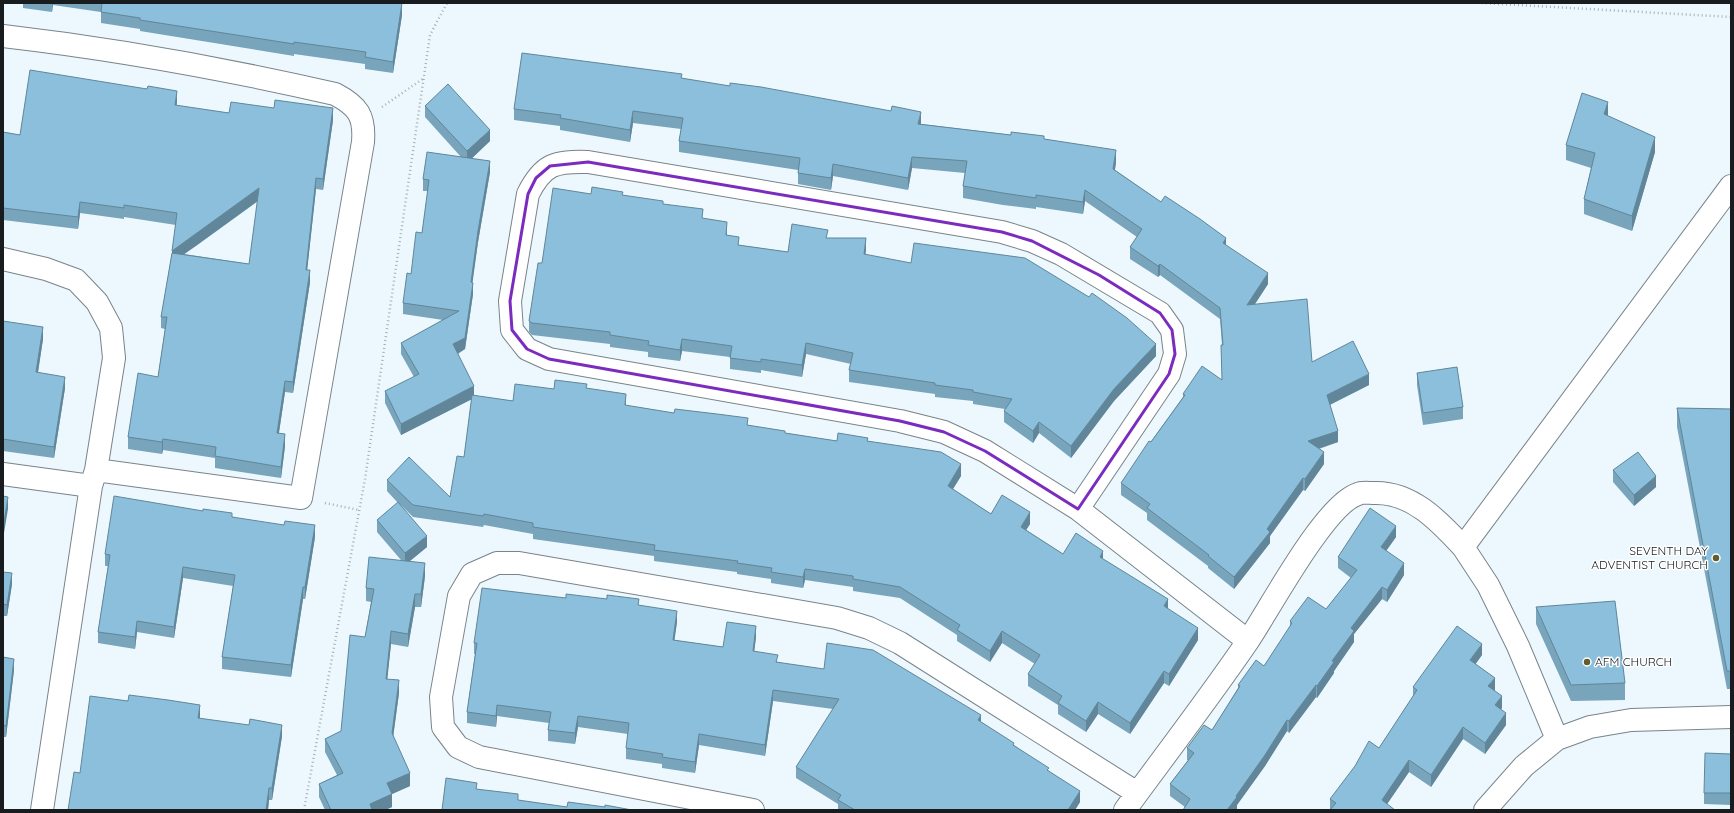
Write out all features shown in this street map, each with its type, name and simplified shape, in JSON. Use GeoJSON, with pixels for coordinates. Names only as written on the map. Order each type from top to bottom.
{"type":"FeatureCollection","features":[{"type":"Feature","properties":{"kind":"street"},"geometry":{"type":"LineString","coordinates":[[3,36],[172,60],[252,75],[335,94],[348,100],[363,120],[363,142],[301,498],[93,478],[3,474]]}},
{"type":"Feature","properties":{"kind":"street"},"geometry":{"type":"LineString","coordinates":[[1078,509],[1169,374],[1175,354],[1172,330],[1160,312],[1061,254],[1032,241],[986,230],[588,162],[567,161],[550,166],[536,178],[528,194],[510,301],[512,330],[528,349],[549,359],[900,421],[944,432],[985,451],[1078,509],[1248,641]]}},
{"type":"Feature","properties":{"kind":"street"},"geometry":{"type":"LineString","coordinates":[[1463,547],[1731,186]]}},
{"type":"Feature","properties":{"kind":"street"},"geometry":{"type":"LineString","coordinates":[[3,259],[46,269],[76,280],[97,302],[111,328],[114,358],[93,478],[42,810]]}},
{"type":"Feature","properties":{"kind":"street"},"geometry":{"type":"LineString","coordinates":[[753,810],[479,757],[458,747],[443,727],[441,697],[459,596],[472,574],[497,563],[519,563],[844,620],[869,628],[900,643],[1131,802],[1248,641],[1308,544],[1340,506],[1358,494],[1382,492],[1406,498],[1437,518],[1463,547],[1488,585],[1518,646],[1557,739]]}},
{"type":"Feature","properties":{"kind":"street"},"geometry":{"type":"LineString","coordinates":[[1485,810],[1524,766],[1557,739],[1590,727],[1631,720],[1731,717]]}},
{"type":"Feature","properties":{"kind":"path"},"geometry":{"type":"LineString","coordinates":[[304,810],[359,510],[430,35],[447,3]]}},
{"type":"Feature","properties":{"kind":"path"},"geometry":{"type":"LineString","coordinates":[[1482,3],[1731,17]]}},
{"type":"Feature","properties":{"kind":"path"},"geometry":{"type":"LineString","coordinates":[[363,120],[424,77]]}},
{"type":"Feature","properties":{"kind":"path"},"geometry":{"type":"LineString","coordinates":[[301,498],[359,510]]}},
{"type":"Feature","properties":{"kind":"highlighted area"},"geometry":{"type":"Polygon","coordinates":[[[588,162],[1002,232],[1032,241],[1099,275],[1160,313],[1172,330],[1175,354],[1169,374],[1078,509],[985,451],[944,432],[900,421],[549,359],[527,349],[512,330],[510,301],[528,194],[536,178],[550,166],[588,162]]]}},
{"type":"Feature","properties":{"kind":"building"},"geometry":{"type":"Polygon","coordinates":[[[102,3],[402,3],[393,62],[365,57],[366,52],[294,42],[294,44],[140,20],[140,18],[101,12],[102,3]]]}},
{"type":"Feature","properties":{"kind":"building"},"geometry":{"type":"Polygon","coordinates":[[[522,53],[682,74],[681,78],[730,86],[730,83],[761,87],[891,111],[892,106],[921,112],[918,124],[1011,135],[1011,132],[1044,136],[1044,139],[1116,150],[1113,169],[1161,202],[1165,196],[1200,219],[1226,238],[1223,243],[1268,273],[1247,305],[1307,299],[1312,362],[1353,341],[1369,374],[1327,395],[1338,431],[1308,441],[1324,452],[1305,479],[1303,478],[1267,529],[1270,532],[1234,577],[1208,556],[1209,555],[1147,508],[1150,504],[1121,483],[1149,441],[1151,442],[1185,395],[1183,394],[1202,366],[1222,380],[1221,345],[1223,345],[1220,308],[1160,264],[1158,266],[1130,247],[1142,229],[1085,190],[1083,202],[1036,195],[1036,198],[963,186],[967,161],[912,157],[908,178],[833,164],[831,178],[798,173],[800,158],[679,141],[683,118],[633,111],[630,130],[560,118],[561,115],[514,109],[522,53]]]}},
{"type":"Feature","properties":{"kind":"building"},"geometry":{"type":"Polygon","coordinates":[[[30,70],[147,89],[148,86],[177,91],[175,105],[229,113],[231,102],[274,108],[275,100],[333,108],[323,179],[316,178],[306,270],[310,270],[293,382],[285,381],[277,433],[285,434],[281,467],[215,456],[216,447],[163,439],[162,442],[128,437],[138,373],[158,377],[167,317],[161,317],[172,253],[249,264],[259,188],[172,251],[177,213],[124,205],[124,208],[80,202],[78,217],[3,208],[3,132],[20,135],[30,70]]]}},
{"type":"Feature","properties":{"kind":"building"},"geometry":{"type":"Polygon","coordinates":[[[448,84],[490,130],[467,151],[425,106],[448,84]]]}},
{"type":"Feature","properties":{"kind":"building"},"geometry":{"type":"Polygon","coordinates":[[[1582,93],[1608,102],[1604,114],[1655,137],[1632,216],[1584,199],[1595,153],[1566,145],[1582,93]]]}},
{"type":"Feature","properties":{"kind":"building"},"geometry":{"type":"Polygon","coordinates":[[[427,152],[490,161],[478,231],[471,282],[473,283],[465,338],[453,344],[474,386],[401,424],[385,391],[419,374],[401,343],[459,311],[403,303],[407,273],[411,274],[416,232],[422,233],[429,180],[423,179],[427,152]]]}},
{"type":"Feature","properties":{"kind":"building"},"geometry":{"type":"Polygon","coordinates":[[[592,187],[623,192],[622,195],[663,201],[663,204],[703,209],[702,218],[727,222],[726,235],[739,237],[738,245],[788,252],[792,224],[828,230],[826,238],[866,238],[864,254],[911,263],[914,243],[1025,258],[1089,297],[1092,293],[1127,318],[1156,344],[1114,389],[1071,446],[1039,422],[1033,431],[1004,411],[1012,399],[973,392],[973,390],[935,385],[935,383],[849,370],[853,353],[806,343],[802,365],[761,359],[761,362],[730,358],[732,346],[682,339],[680,350],[648,345],[649,341],[610,335],[610,332],[532,323],[529,321],[538,263],[542,263],[553,188],[591,194],[592,187]]]}},
{"type":"Feature","properties":{"kind":"building"},"geometry":{"type":"Polygon","coordinates":[[[3,321],[43,327],[36,372],[65,377],[54,447],[3,439],[3,321]]]}},
{"type":"Feature","properties":{"kind":"building"},"geometry":{"type":"Polygon","coordinates":[[[1457,367],[1463,407],[1423,413],[1417,373],[1457,367]]]}},
{"type":"Feature","properties":{"kind":"building"},"geometry":{"type":"Polygon","coordinates":[[[555,380],[587,384],[586,388],[626,394],[625,405],[674,413],[675,409],[748,418],[747,425],[785,431],[785,433],[837,441],[838,433],[868,438],[867,441],[941,452],[961,464],[948,486],[991,514],[1002,495],[1030,512],[1021,527],[1063,554],[1076,533],[1103,551],[1100,557],[1168,599],[1164,606],[1198,628],[1169,674],[1164,671],[1130,723],[1098,702],[1086,721],[1058,703],[1062,696],[1028,674],[1040,655],[1002,631],[990,651],[957,630],[960,625],[900,587],[853,579],[853,576],[805,569],[803,577],[771,572],[772,568],[737,563],[738,561],[654,550],[655,545],[533,527],[533,523],[484,514],[483,516],[413,505],[387,480],[409,457],[450,497],[457,456],[464,457],[472,395],[513,401],[515,384],[554,389],[555,380]]]}},
{"type":"Feature","properties":{"kind":"building","name":"SEVENTH DAY ADVENTIST CHURCH"},"geometry":{"type":"Polygon","coordinates":[[[1677,408],[1731,409],[1731,671],[1727,671],[1677,408]]]}},
{"type":"Feature","properties":{"kind":"building"},"geometry":{"type":"Polygon","coordinates":[[[1638,452],[1656,476],[1634,495],[1613,470],[1638,452]]]}},
{"type":"Feature","properties":{"kind":"building"},"geometry":{"type":"Polygon","coordinates":[[[3,496],[8,497],[3,528],[3,496]]]}},
{"type":"Feature","properties":{"kind":"building"},"geometry":{"type":"Polygon","coordinates":[[[114,496],[203,511],[203,509],[232,513],[232,517],[284,525],[285,521],[315,525],[305,587],[303,587],[291,665],[222,657],[235,575],[183,567],[174,627],[137,621],[135,637],[98,632],[110,555],[105,554],[114,496]]]}},
{"type":"Feature","properties":{"kind":"building"},"geometry":{"type":"Polygon","coordinates":[[[398,502],[427,536],[405,553],[377,520],[398,502]]]}},
{"type":"Feature","properties":{"kind":"building"},"geometry":{"type":"Polygon","coordinates":[[[1370,508],[1396,526],[1381,547],[1404,563],[1387,590],[1382,587],[1351,628],[1354,631],[1332,661],[1334,662],[1289,721],[1287,720],[1227,810],[1183,810],[1190,799],[1170,784],[1194,753],[1187,748],[1204,725],[1212,730],[1240,686],[1238,685],[1256,660],[1264,666],[1292,623],[1290,621],[1308,597],[1326,609],[1357,570],[1338,557],[1370,508]]]}},
{"type":"Feature","properties":{"kind":"building"},"geometry":{"type":"Polygon","coordinates":[[[369,557],[425,563],[421,594],[415,594],[408,634],[391,631],[386,679],[399,680],[392,733],[410,773],[387,783],[392,794],[370,804],[372,810],[331,810],[319,784],[343,773],[325,739],[341,731],[350,635],[365,637],[374,589],[366,588],[369,557]]]}},
{"type":"Feature","properties":{"kind":"building"},"geometry":{"type":"Polygon","coordinates":[[[3,572],[12,573],[7,605],[3,604],[3,572]]]}},
{"type":"Feature","properties":{"kind":"building"},"geometry":{"type":"Polygon","coordinates":[[[482,588],[566,598],[566,594],[607,599],[607,595],[639,599],[638,605],[677,611],[673,640],[723,647],[727,622],[756,626],[753,651],[778,655],[776,662],[824,669],[827,643],[873,650],[981,715],[978,720],[1014,743],[1013,745],[1049,768],[1047,770],[1080,791],[1068,810],[855,810],[838,800],[841,795],[796,767],[839,699],[773,690],[765,745],[699,734],[695,762],[662,757],[663,754],[626,748],[629,723],[578,716],[575,733],[548,730],[551,712],[497,705],[496,716],[467,712],[477,643],[474,643],[482,588]]]}},
{"type":"Feature","properties":{"kind":"building","name":"AFM CHURCH"},"geometry":{"type":"Polygon","coordinates":[[[1615,601],[1625,683],[1571,685],[1536,607],[1615,601]]]}},
{"type":"Feature","properties":{"kind":"building"},"geometry":{"type":"Polygon","coordinates":[[[1457,626],[1482,644],[1470,660],[1495,678],[1488,686],[1502,696],[1495,705],[1506,713],[1485,743],[1463,727],[1431,775],[1409,760],[1382,800],[1395,810],[1330,810],[1336,803],[1330,799],[1355,766],[1369,741],[1379,748],[1417,690],[1413,687],[1457,626]]]}},
{"type":"Feature","properties":{"kind":"building"},"geometry":{"type":"Polygon","coordinates":[[[3,657],[14,659],[6,726],[3,725],[3,657]]]}},
{"type":"Feature","properties":{"kind":"building"},"geometry":{"type":"Polygon","coordinates":[[[129,695],[200,705],[198,718],[249,725],[250,719],[282,725],[272,788],[269,788],[266,810],[68,810],[74,772],[80,773],[90,696],[128,701],[129,695]]]}},
{"type":"Feature","properties":{"kind":"building"},"geometry":{"type":"Polygon","coordinates":[[[1705,753],[1731,754],[1731,793],[1704,793],[1705,753]]]}},
{"type":"Feature","properties":{"kind":"building"},"geometry":{"type":"Polygon","coordinates":[[[446,778],[477,783],[476,789],[518,794],[518,800],[567,807],[568,802],[605,807],[605,805],[632,810],[442,810],[446,778]]]}},
{"type":"Feature","properties":{"kind":"place","name":"SEVENTH DAY ADVENTIST CHURCH"},"geometry":{"type":"Point","coordinates":[1716,558]}},
{"type":"Feature","properties":{"kind":"place","name":"AFM CHURCH"},"geometry":{"type":"Point","coordinates":[1587,662]}}]}
